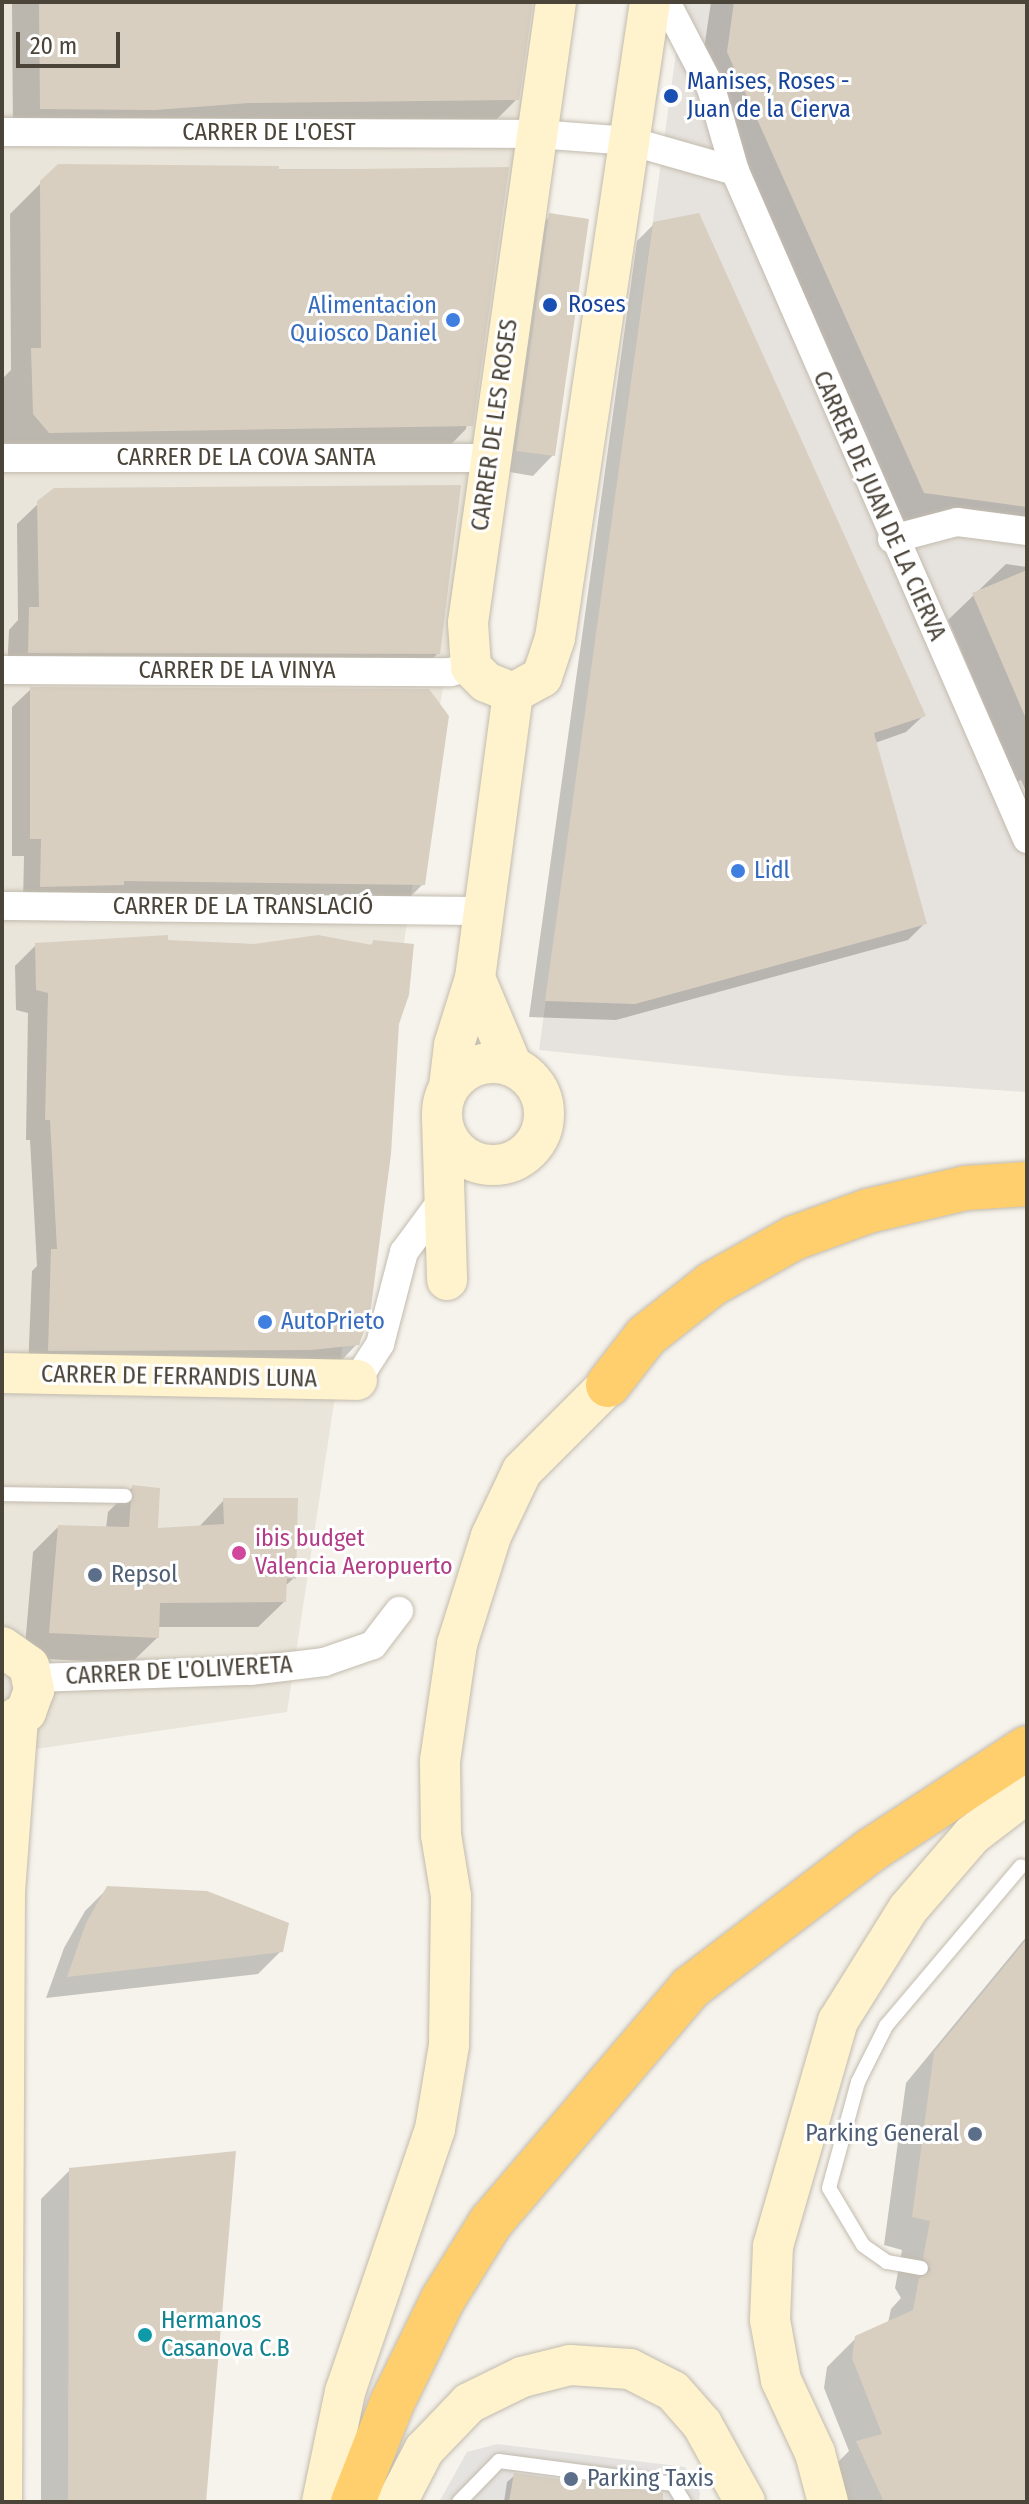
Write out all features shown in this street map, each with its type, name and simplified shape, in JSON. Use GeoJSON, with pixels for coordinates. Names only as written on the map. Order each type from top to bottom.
{"type":"FeatureCollection","features":[{"type":"Feature","properties":{"kind":"highway"},"geometry":{"type":"LineString","coordinates":[[608,1385],[657,1328],[712,1284],[794,1238],[868,1211],[966,1188],[1027,1184]]}},
{"type":"Feature","properties":{"kind":"highway"},"geometry":{"type":"LineString","coordinates":[[353,2502],[417,2351],[491,2222],[690,1988],[871,1850],[1027,1748]]}},
{"type":"Feature","properties":{"kind":"main road","name":"CARRER DE LES ROSES"},"geometry":{"type":"LineString","coordinates":[[471,667],[468,623],[489,458],[556,2]]}},
{"type":"Feature","properties":{"kind":"main road"},"geometry":{"type":"LineString","coordinates":[[513,693],[542,677],[555,638],[616,204],[630,141],[650,2]]}},
{"type":"Feature","properties":{"kind":"main road"},"geometry":{"type":"LineString","coordinates":[[471,667],[486,682],[513,693]]}},
{"type":"Feature","properties":{"kind":"main road"},"geometry":{"type":"LineString","coordinates":[[447,1280],[441,1202],[446,1102],[454,1045],[475,978],[513,693]]}},
{"type":"Feature","properties":{"kind":"main road"},"geometry":{"type":"LineString","coordinates":[[446,1102],[455,1148],[475,1161],[499,1164],[528,1151],[544,1111],[534,1083],[512,1066],[475,978]]}},
{"type":"Feature","properties":{"kind":"main road"},"geometry":{"type":"LineString","coordinates":[[446,1102],[484,1063],[512,1066]]}},
{"type":"Feature","properties":{"kind":"main road","name":"CARRER DE FERRANDIS LUNA"},"geometry":{"type":"LineString","coordinates":[[2,1373],[357,1380]]}},
{"type":"Feature","properties":{"kind":"main road"},"geometry":{"type":"LineString","coordinates":[[322,2502],[345,2392],[435,2129],[449,2045],[451,1896],[441,1835],[440,1761],[446,1696],[491,1536],[522,1471],[608,1385]]}},
{"type":"Feature","properties":{"kind":"main road"},"geometry":{"type":"LineString","coordinates":[[2,1647],[21,1656],[34,1678],[32,1702],[10,1723],[5,1891],[2,2502]]}},
{"type":"Feature","properties":{"kind":"main road"},"geometry":{"type":"LineString","coordinates":[[828,2502],[815,2453],[781,2380],[770,2320],[778,2231],[838,2021],[908,1909],[972,1835],[1027,1793]]}},
{"type":"Feature","properties":{"kind":"main road"},"geometry":{"type":"LineString","coordinates":[[397,2502],[424,2450],[469,2403],[522,2377],[570,2365],[630,2369],[673,2391],[702,2424],[745,2502]]}},
{"type":"Feature","properties":{"kind":"street","name":"CARRER DE JUAN DE LA CIERVA"},"geometry":{"type":"LineString","coordinates":[[666,2],[711,88],[735,171],[892,539],[1027,839]]}},
{"type":"Feature","properties":{"kind":"street","name":"CARRER DE L'OEST"},"geometry":{"type":"LineString","coordinates":[[2,132],[537,134]]}},
{"type":"Feature","properties":{"kind":"street"},"geometry":{"type":"LineString","coordinates":[[537,134],[630,141],[735,171]]}},
{"type":"Feature","properties":{"kind":"street","name":"CARRER DE LA COVA SANTA"},"geometry":{"type":"LineString","coordinates":[[2,458],[489,458]]}},
{"type":"Feature","properties":{"kind":"street"},"geometry":{"type":"LineString","coordinates":[[892,539],[957,522],[1027,531]]}},
{"type":"Feature","properties":{"kind":"street","name":"CARRER DE LA VINYA"},"geometry":{"type":"LineString","coordinates":[[2,670],[450,672],[471,667]]}},
{"type":"Feature","properties":{"kind":"street","name":"CARRER DE LA TRANSLACIÓ"},"geometry":{"type":"LineString","coordinates":[[2,906],[484,911]]}},
{"type":"Feature","properties":{"kind":"street"},"geometry":{"type":"LineString","coordinates":[[357,1380],[380,1344],[404,1252],[441,1202]]}},
{"type":"Feature","properties":{"kind":"street","name":"CARRER DE L'OLIVERETA"},"geometry":{"type":"LineString","coordinates":[[34,1678],[250,1671],[324,1662],[373,1645],[399,1611]]}},
{"type":"Feature","properties":{"kind":"lane"},"geometry":{"type":"LineString","coordinates":[[2,1494],[125,1496]]}},
{"type":"Feature","properties":{"kind":"lane"},"geometry":{"type":"LineString","coordinates":[[921,2268],[887,2262],[863,2245],[829,2188],[858,2082],[886,2026],[1021,1866]]}},
{"type":"Feature","properties":{"kind":"lane"},"geometry":{"type":"LineString","coordinates":[[459,2502],[499,2461],[673,2484],[684,2502]]}},
{"type":"Feature","properties":{"kind":"shaded area"},"geometry":{"type":"Polygon","coordinates":[[[2,2],[547,2],[287,1712],[2,1754],[2,2]]]}},
{"type":"Feature","properties":{"kind":"shaded area"},"geometry":{"type":"Polygon","coordinates":[[[683,2],[1027,2],[1027,1092],[791,1076],[539,1050],[683,2]]]}},
{"type":"Feature","properties":{"kind":"shaded area","name":"Parking Taxis"},"geometry":{"type":"Polygon","coordinates":[[[497,2444],[685,2467],[700,2492],[699,2502],[439,2502],[467,2452],[497,2444]]]}},
{"type":"Feature","properties":{"kind":"building"},"geometry":{"type":"Polygon","coordinates":[[[39,2],[533,2],[519,100],[249,103],[155,110],[40,109],[39,2]]]}},
{"type":"Feature","properties":{"kind":"building"},"geometry":{"type":"Polygon","coordinates":[[[734,2],[1027,2],[1027,507],[924,493],[727,52],[734,2]]]}},
{"type":"Feature","properties":{"kind":"building"},"geometry":{"type":"Polygon","coordinates":[[[58,164],[279,166],[279,170],[509,167],[473,426],[49,433],[33,414],[31,348],[41,348],[40,181],[58,164]]]}},
{"type":"Feature","properties":{"kind":"building"},"geometry":{"type":"Polygon","coordinates":[[[549,213],[589,219],[555,456],[516,451],[549,213]]]}},
{"type":"Feature","properties":{"kind":"building"},"geometry":{"type":"Polygon","coordinates":[[[699,213],[926,716],[874,733],[927,924],[635,1004],[545,1001],[653,222],[699,213]]]}},
{"type":"Feature","properties":{"kind":"building"},"geometry":{"type":"Polygon","coordinates":[[[461,485],[440,654],[28,653],[29,607],[39,607],[37,501],[54,488],[461,485]]]}},
{"type":"Feature","properties":{"kind":"building"},"geometry":{"type":"Polygon","coordinates":[[[1027,570],[1027,721],[972,593],[1027,570]]]}},
{"type":"Feature","properties":{"kind":"building"},"geometry":{"type":"Polygon","coordinates":[[[30,687],[429,689],[449,716],[425,885],[124,881],[124,885],[40,887],[41,839],[30,839],[30,687]]]}},
{"type":"Feature","properties":{"kind":"building"},"geometry":{"type":"Polygon","coordinates":[[[168,935],[168,940],[254,944],[318,935],[372,945],[373,940],[414,944],[409,995],[399,1024],[391,1154],[370,1315],[359,1345],[311,1350],[48,1351],[51,1249],[57,1249],[50,1120],[45,1120],[48,993],[36,990],[35,943],[168,935]]]}},
{"type":"Feature","properties":{"kind":"building"},"geometry":{"type":"Polygon","coordinates":[[[132,1485],[160,1488],[158,1528],[224,1524],[223,1498],[298,1498],[296,1579],[287,1578],[286,1602],[160,1603],[159,1638],[49,1633],[58,1525],[129,1527],[132,1485]]]}},
{"type":"Feature","properties":{"kind":"building"},"geometry":{"type":"Polygon","coordinates":[[[107,1886],[207,1891],[289,1923],[283,1952],[67,1977],[86,1923],[107,1886]]]}},
{"type":"Feature","properties":{"kind":"building","name":"Parking General"},"geometry":{"type":"Polygon","coordinates":[[[1027,1939],[1027,2502],[884,2502],[856,2441],[882,2434],[852,2358],[855,2336],[913,2310],[919,2278],[931,2270],[923,2258],[930,2221],[912,2217],[934,2052],[1027,1939]]]}},
{"type":"Feature","properties":{"kind":"building","name":"Hermanos Casanova C.B"},"geometry":{"type":"Polygon","coordinates":[[[236,2151],[206,2502],[68,2502],[69,2168],[236,2151]]]}},
{"type":"Feature","properties":{"kind":"building"},"geometry":{"type":"Polygon","coordinates":[[[514,2473],[663,2493],[663,2502],[509,2502],[514,2473]]]}},
{"type":"Feature","properties":{"kind":"place","name":"Manises, Roses - Juan de la Cierva"},"geometry":{"type":"Point","coordinates":[671,96]}},
{"type":"Feature","properties":{"kind":"place","name":"Roses"},"geometry":{"type":"Point","coordinates":[550,305]}},
{"type":"Feature","properties":{"kind":"place","name":"Alimentacion Quiosco Daniel"},"geometry":{"type":"Point","coordinates":[453,320]}},
{"type":"Feature","properties":{"kind":"place","name":"Lidl"},"geometry":{"type":"Point","coordinates":[738,871]}},
{"type":"Feature","properties":{"kind":"place","name":"AutoPrieto"},"geometry":{"type":"Point","coordinates":[265,1322]}},
{"type":"Feature","properties":{"kind":"place","name":"ibis budget Valencia Aeropuerto"},"geometry":{"type":"Point","coordinates":[239,1553]}},
{"type":"Feature","properties":{"kind":"place","name":"Repsol"},"geometry":{"type":"Point","coordinates":[95,1575]}},
{"type":"Feature","properties":{"kind":"place","name":"Parking General"},"geometry":{"type":"Point","coordinates":[975,2134]}},
{"type":"Feature","properties":{"kind":"place","name":"Hermanos Casanova C.B"},"geometry":{"type":"Point","coordinates":[145,2335]}},
{"type":"Feature","properties":{"kind":"place","name":"Parking Taxis"},"geometry":{"type":"Point","coordinates":[571,2479]}}]}
